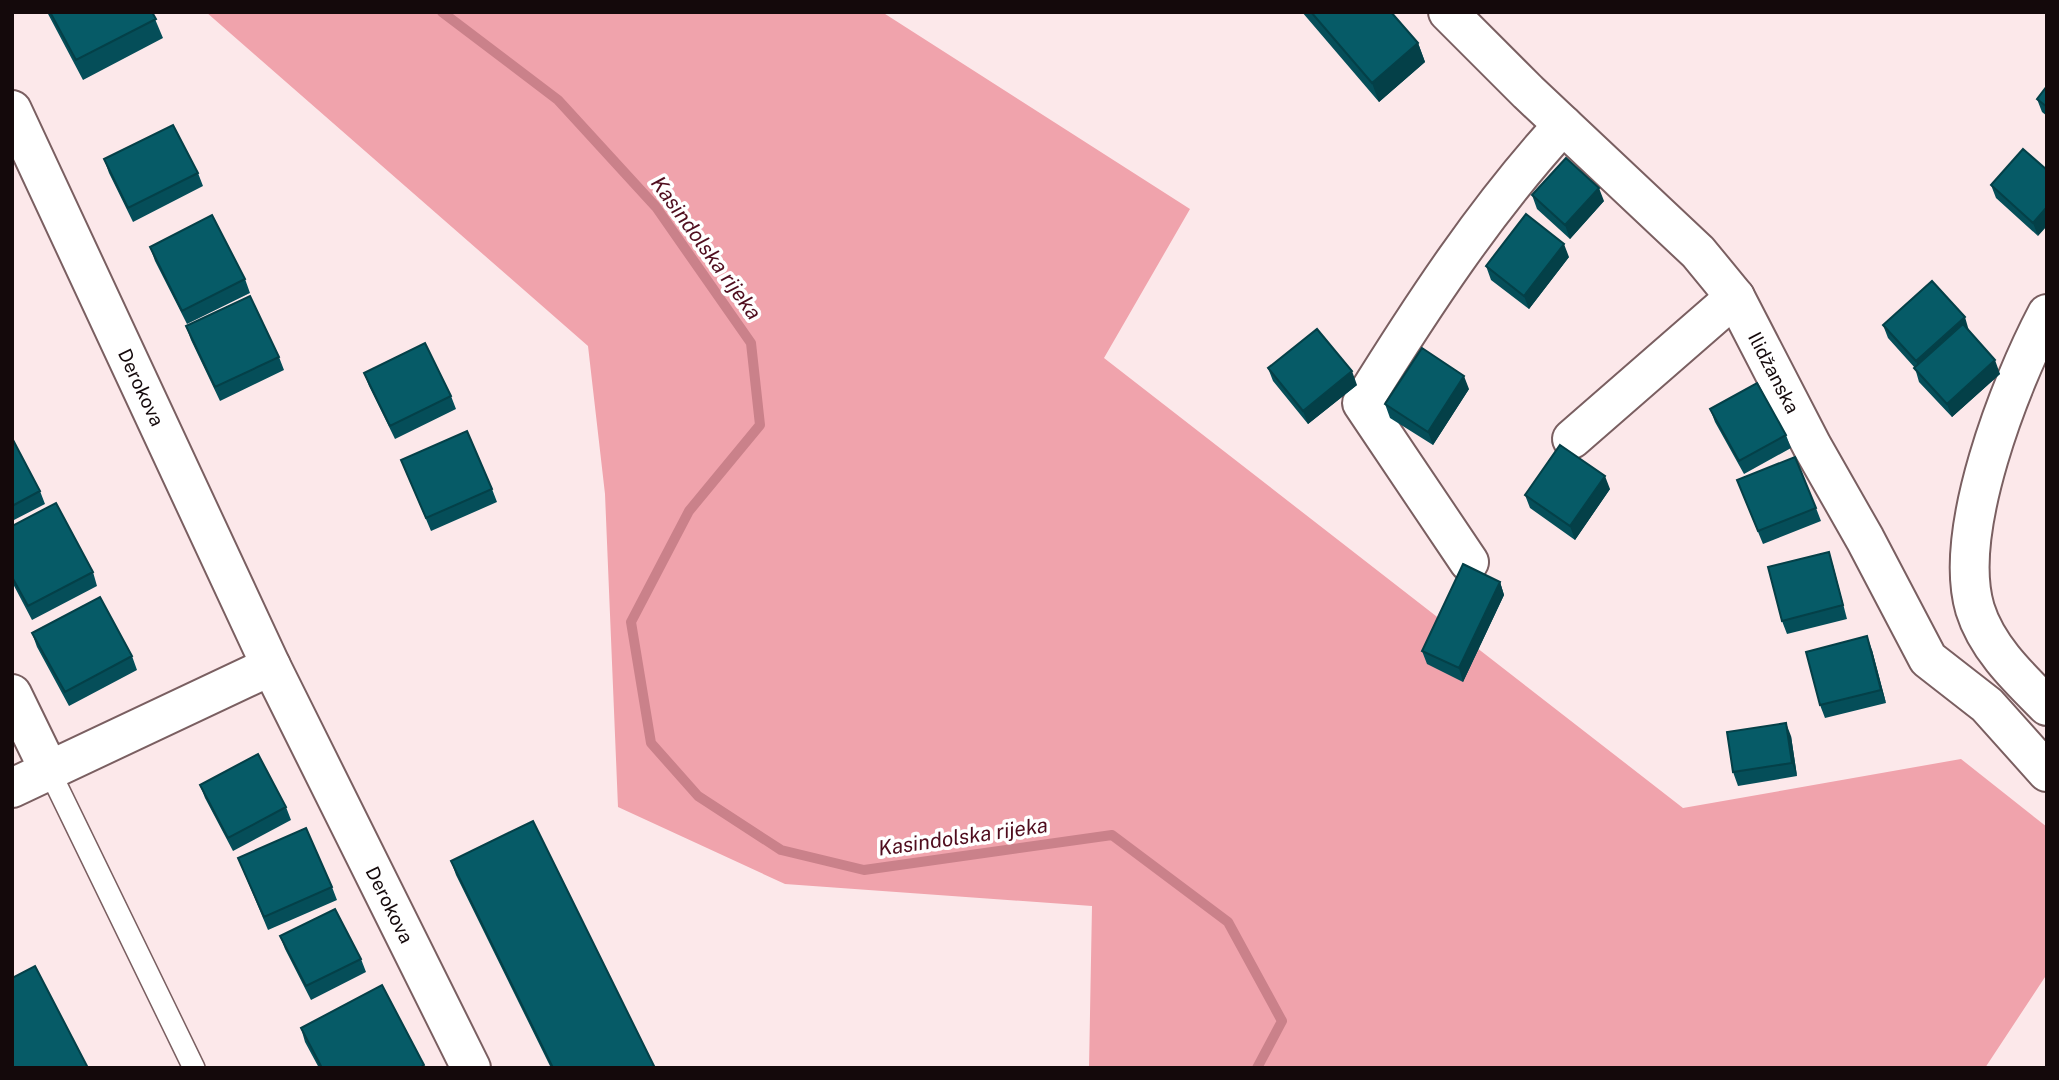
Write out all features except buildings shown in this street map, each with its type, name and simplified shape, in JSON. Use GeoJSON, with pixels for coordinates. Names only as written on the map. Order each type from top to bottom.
{"type":"FeatureCollection","features":[{"type":"Feature","properties":{"kind":"street","name":"Ilidžanska"},"geometry":{"type":"LineString","coordinates":[[1448,12],[1698,253],[1735,296],[1812,446],[1928,659],[1987,705],[2047,772]]}},
{"type":"Feature","properties":{"kind":"street","name":"Derokova"},"geometry":{"type":"LineString","coordinates":[[12,110],[271,666],[471,1068]]}},
{"type":"Feature","properties":{"kind":"street"},"geometry":{"type":"LineString","coordinates":[[1469,562],[1362,403],[1427,299],[1511,184],[1563,125]]}},
{"type":"Feature","properties":{"kind":"street"},"geometry":{"type":"LineString","coordinates":[[1572,439],[1735,296]]}},
{"type":"Feature","properties":{"kind":"street"},"geometry":{"type":"LineString","coordinates":[[2047,314],[2029,348],[2007,403],[1977,503],[1970,539],[1971,589],[1975,611],[1994,649],[2047,706]]}},
{"type":"Feature","properties":{"kind":"street"},"geometry":{"type":"LineString","coordinates":[[12,788],[271,666]]}},
{"type":"Feature","properties":{"kind":"street"},"geometry":{"type":"LineString","coordinates":[[12,694],[49,769]]}},
{"type":"Feature","properties":{"kind":"lane"},"geometry":{"type":"LineString","coordinates":[[49,769],[194,1068]]}},
{"type":"Feature","properties":{"kind":"shaded area"},"geometry":{"type":"Polygon","coordinates":[[[206,12],[882,12],[1190,209],[1104,358],[1683,808],[1961,759],[2047,827],[2047,974],[1985,1068],[1089,1068],[1092,906],[785,884],[618,807],[605,494],[588,346],[206,12]]]}},
{"type":"Feature","properties":{"kind":"waterway","name":"Kasindolska rijeka"},"geometry":{"type":"LineString","coordinates":[[442,12],[558,100],[656,207],[751,343],[760,425],[689,511],[631,622],[651,743],[698,796],[781,850],[864,870],[1112,835],[1228,922],[1282,1021],[1257,1068]]}}]}
